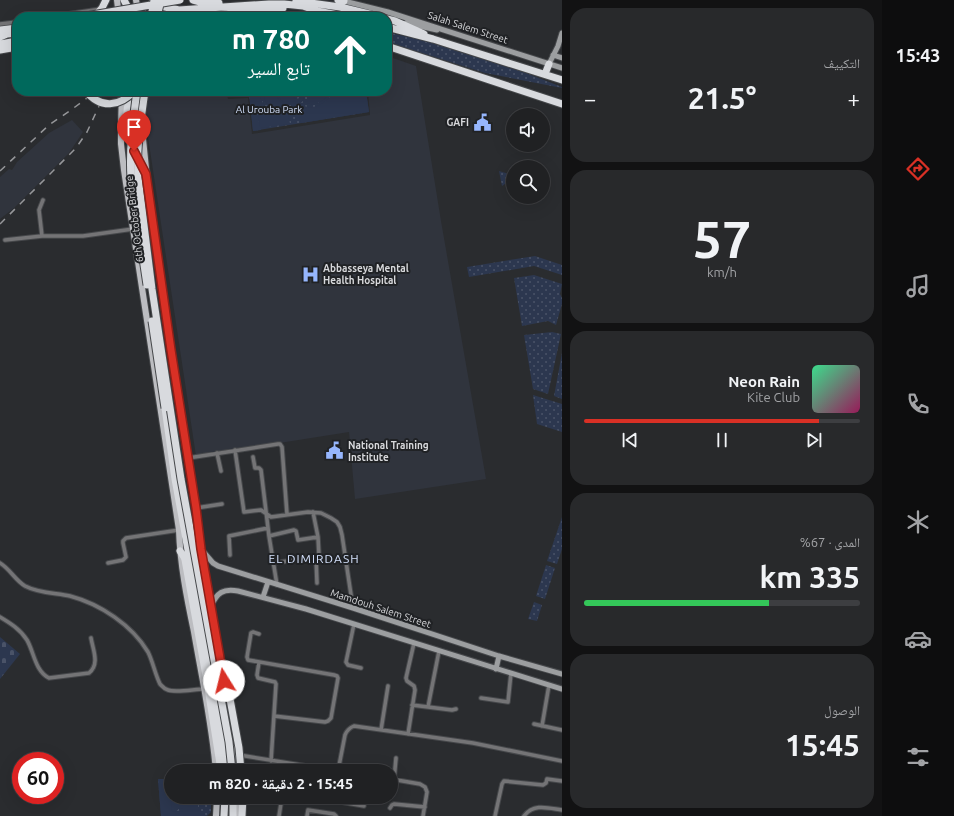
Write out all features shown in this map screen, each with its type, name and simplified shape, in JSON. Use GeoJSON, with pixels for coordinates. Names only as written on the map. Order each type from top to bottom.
{"type":"FeatureCollection","features":[{"type":"Feature","properties":{"kind":"highway"},"geometry":{"type":"LineString","coordinates":[[98,12],[106,0]]}},
{"type":"Feature","properties":{"kind":"highway"},"geometry":{"type":"LineString","coordinates":[[124,0],[130,12]]}},
{"type":"Feature","properties":{"kind":"highway"},"geometry":{"type":"LineString","coordinates":[[152,12],[154,0],[160,5],[169,9],[184,10],[274,4],[294,5],[322,12]]}},
{"type":"Feature","properties":{"kind":"highway"},"geometry":{"type":"LineString","coordinates":[[158,12],[161,0]]}},
{"type":"Feature","properties":{"kind":"highway"},"geometry":{"type":"LineString","coordinates":[[109,12],[180,0]]}},
{"type":"Feature","properties":{"kind":"highway"},"geometry":{"type":"LineString","coordinates":[[193,0],[210,3],[271,0]]}},
{"type":"Feature","properties":{"kind":"highway"},"geometry":{"type":"LineString","coordinates":[[277,0],[303,1],[333,5],[362,12]]}},
{"type":"Feature","properties":{"kind":"highway"},"geometry":{"type":"LineString","coordinates":[[244,12],[280,8],[309,8]]}},
{"type":"Feature","properties":{"kind":"highway"},"geometry":{"type":"LineString","coordinates":[[392,20],[433,39]]}},
{"type":"Feature","properties":{"kind":"highway"},"geometry":{"type":"LineString","coordinates":[[392,28],[433,39],[562,80]]}},
{"type":"Feature","properties":{"kind":"highway"},"geometry":{"type":"LineString","coordinates":[[0,30],[12,29]]}},
{"type":"Feature","properties":{"kind":"highway"},"geometry":{"type":"LineString","coordinates":[[0,38],[12,39]]}},
{"type":"Feature","properties":{"kind":"highway"},"geometry":{"type":"LineString","coordinates":[[0,44],[12,40]]}},
{"type":"Feature","properties":{"kind":"highway"},"geometry":{"type":"LineString","coordinates":[[0,50],[12,42]]}},
{"type":"Feature","properties":{"kind":"highway"},"geometry":{"type":"LineString","coordinates":[[392,48],[562,104]]}},
{"type":"Feature","properties":{"kind":"highway"},"geometry":{"type":"LineString","coordinates":[[545,74],[549,64]]}},
{"type":"Feature","properties":{"kind":"highway"},"geometry":{"type":"LineString","coordinates":[[91,96],[94,99],[107,104],[113,104],[123,101],[130,96]]}},
{"type":"Feature","properties":{"kind":"highway"},"geometry":{"type":"LineString","coordinates":[[129,96],[127,130],[134,151],[146,174]]}},
{"type":"Feature","properties":{"kind":"highway","name":"6th October Bridge"},"geometry":{"type":"LineString","coordinates":[[135,96],[131,134],[131,178],[175,479],[221,731],[225,764]]}},
{"type":"Feature","properties":{"kind":"highway","name":"6th October Bridge"},"geometry":{"type":"LineString","coordinates":[[143,96],[138,135],[137,162],[151,282],[181,479],[229,742],[231,764]]}},
{"type":"Feature","properties":{"kind":"highway"},"geometry":{"type":"LineString","coordinates":[[180,551],[185,560],[220,764]]}},
{"type":"Feature","properties":{"kind":"highway"},"geometry":{"type":"LineString","coordinates":[[221,666],[225,674],[228,688],[239,748],[240,764]]}},
{"type":"Feature","properties":{"kind":"highway"},"geometry":{"type":"LineString","coordinates":[[224,816],[225,804]]}},
{"type":"Feature","properties":{"kind":"highway"},"geometry":{"type":"LineString","coordinates":[[233,804],[233,816]]}},
{"type":"Feature","properties":{"kind":"highway"},"geometry":{"type":"LineString","coordinates":[[240,816],[242,804]]}},
{"type":"Feature","properties":{"kind":"main road"},"geometry":{"type":"LineString","coordinates":[[117,0],[118,12]]}},
{"type":"Feature","properties":{"kind":"main road"},"geometry":{"type":"LineString","coordinates":[[136,0],[139,12]]}},
{"type":"Feature","properties":{"kind":"main road","name":"Salah Salem Street"},"geometry":{"type":"LineString","coordinates":[[341,0],[390,12]]}},
{"type":"Feature","properties":{"kind":"main road","name":"Salah Salem Street"},"geometry":{"type":"LineString","coordinates":[[392,13],[562,68]]}},
{"type":"Feature","properties":{"kind":"main road"},"geometry":{"type":"LineString","coordinates":[[395,21],[438,31],[450,31]]}},
{"type":"Feature","properties":{"kind":"main road"},"geometry":{"type":"LineString","coordinates":[[549,64],[560,41],[562,33]]}},
{"type":"Feature","properties":{"kind":"main road"},"geometry":{"type":"LineString","coordinates":[[553,55],[562,58]]}},
{"type":"Feature","properties":{"kind":"main road"},"geometry":{"type":"LineString","coordinates":[[122,96],[121,144],[179,530],[180,551],[188,604],[205,689],[215,764]]}},
{"type":"Feature","properties":{"kind":"main road"},"geometry":{"type":"LineString","coordinates":[[144,96],[143,139],[146,174],[201,549],[237,764]]}},
{"type":"Feature","properties":{"kind":"main road"},"geometry":{"type":"LineString","coordinates":[[138,259],[143,266],[148,269],[154,266],[158,258]]}},
{"type":"Feature","properties":{"kind":"main road"},"geometry":{"type":"LineString","coordinates":[[153,363],[157,360],[166,359],[173,365]]}},
{"type":"Feature","properties":{"kind":"main road","name":"Mamdouh Salem Street"},"geometry":{"type":"LineString","coordinates":[[201,549],[213,563],[218,566],[500,656],[562,674]]}},
{"type":"Feature","properties":{"kind":"main road"},"geometry":{"type":"LineString","coordinates":[[263,597],[268,582]]}},
{"type":"Feature","properties":{"kind":"main road"},"geometry":{"type":"LineString","coordinates":[[211,606],[218,594],[235,590],[306,609],[496,669],[562,688]]}},
{"type":"Feature","properties":{"kind":"main road"},"geometry":{"type":"LineString","coordinates":[[496,669],[500,656]]}},
{"type":"Feature","properties":{"kind":"main road"},"geometry":{"type":"LineString","coordinates":[[216,816],[217,804]]}},
{"type":"Feature","properties":{"kind":"main road"},"geometry":{"type":"LineString","coordinates":[[239,804],[240,816]]}},
{"type":"Feature","properties":{"kind":"street"},"geometry":{"type":"LineString","coordinates":[[78,12],[102,8]]}},
{"type":"Feature","properties":{"kind":"street"},"geometry":{"type":"LineString","coordinates":[[0,24],[12,23]]}},
{"type":"Feature","properties":{"kind":"street"},"geometry":{"type":"LineString","coordinates":[[42,236],[39,210],[43,200]]}},
{"type":"Feature","properties":{"kind":"street"},"geometry":{"type":"LineString","coordinates":[[5,240],[42,236],[83,236],[133,229]]}},
{"type":"Feature","properties":{"kind":"street"},"geometry":{"type":"LineString","coordinates":[[188,458],[278,444],[282,446],[287,514]]}},
{"type":"Feature","properties":{"kind":"street"},"geometry":{"type":"LineString","coordinates":[[235,450],[244,512],[246,513],[261,510],[266,515],[271,517],[313,512],[321,513],[337,522],[342,535],[353,608]]}},
{"type":"Feature","properties":{"kind":"street"},"geometry":{"type":"LineString","coordinates":[[217,453],[220,472]]}},
{"type":"Feature","properties":{"kind":"street"},"geometry":{"type":"LineString","coordinates":[[253,457],[255,468],[259,468],[261,470],[266,515],[277,585]]}},
{"type":"Feature","properties":{"kind":"street"},"geometry":{"type":"LineString","coordinates":[[196,508],[222,504]]}},
{"type":"Feature","properties":{"kind":"street"},"geometry":{"type":"LineString","coordinates":[[313,512],[318,537],[319,556],[316,557],[318,582]]}},
{"type":"Feature","properties":{"kind":"street"},"geometry":{"type":"LineString","coordinates":[[230,555],[229,536],[268,528]]}},
{"type":"Feature","properties":{"kind":"street"},"geometry":{"type":"LineString","coordinates":[[108,563],[125,559],[126,557],[123,541],[126,538],[179,530]]}},
{"type":"Feature","properties":{"kind":"street"},"geometry":{"type":"LineString","coordinates":[[269,536],[294,530],[296,531],[298,540],[318,537]]}},
{"type":"Feature","properties":{"kind":"street"},"geometry":{"type":"LineString","coordinates":[[273,563],[316,557]]}},
{"type":"Feature","properties":{"kind":"street"},"geometry":{"type":"LineString","coordinates":[[0,563],[25,586],[80,599],[106,611],[130,630],[148,652],[160,684],[164,688],[174,691],[205,689]]}},
{"type":"Feature","properties":{"kind":"street"},"geometry":{"type":"LineString","coordinates":[[0,617],[15,626],[26,638],[40,670],[49,678],[89,673],[94,667],[95,661],[91,638]]}},
{"type":"Feature","properties":{"kind":"street"},"geometry":{"type":"LineString","coordinates":[[354,624],[346,664],[360,668]]}},
{"type":"Feature","properties":{"kind":"street"},"geometry":{"type":"LineString","coordinates":[[259,634],[253,632],[251,633],[247,658],[248,660],[334,675],[338,678],[331,718],[328,721],[274,716]]}},
{"type":"Feature","properties":{"kind":"street"},"geometry":{"type":"LineString","coordinates":[[408,734],[414,687],[407,681],[406,678],[414,643]]}},
{"type":"Feature","properties":{"kind":"street"},"geometry":{"type":"LineString","coordinates":[[428,707],[439,650]]}},
{"type":"Feature","properties":{"kind":"street"},"geometry":{"type":"LineString","coordinates":[[259,662],[258,678],[276,683],[271,761]]}},
{"type":"Feature","properties":{"kind":"street"},"geometry":{"type":"LineString","coordinates":[[481,698],[508,702],[512,673]]}},
{"type":"Feature","properties":{"kind":"street"},"geometry":{"type":"LineString","coordinates":[[542,726],[549,685]]}},
{"type":"Feature","properties":{"kind":"street"},"geometry":{"type":"LineString","coordinates":[[381,730],[388,686]]}},
{"type":"Feature","properties":{"kind":"street"},"geometry":{"type":"LineString","coordinates":[[412,705],[452,710],[456,709]]}},
{"type":"Feature","properties":{"kind":"street"},"geometry":{"type":"LineString","coordinates":[[534,724],[562,730]]}},
{"type":"Feature","properties":{"kind":"street"},"geometry":{"type":"LineString","coordinates":[[339,764],[346,731],[354,726],[473,743],[562,761]]}},
{"type":"Feature","properties":{"kind":"street"},"geometry":{"type":"LineString","coordinates":[[236,755],[291,764]]}},
{"type":"Feature","properties":{"kind":"street"},"geometry":{"type":"LineString","coordinates":[[395,764],[396,758]]}},
{"type":"Feature","properties":{"kind":"street"},"geometry":{"type":"LineString","coordinates":[[495,816],[504,781],[543,785],[546,783],[547,779],[562,781]]}},
{"type":"Feature","properties":{"kind":"street"},"geometry":{"type":"LineString","coordinates":[[398,780],[420,784],[425,787],[427,792],[423,816]]}},
{"type":"Feature","properties":{"kind":"street"},"geometry":{"type":"LineString","coordinates":[[279,816],[281,804]]}},
{"type":"Feature","properties":{"kind":"street"},"geometry":{"type":"LineString","coordinates":[[352,804],[364,806]]}},
{"type":"Feature","properties":{"kind":"street"},"geometry":{"type":"LineString","coordinates":[[390,808],[392,804],[425,807]]}},
{"type":"Feature","properties":{"kind":"street"},"geometry":{"type":"LineString","coordinates":[[524,816],[533,808],[562,810]]}},
{"type":"Feature","properties":{"kind":"street"},"geometry":{"type":"LineString","coordinates":[[307,816],[308,810],[334,814],[336,816]]}},
{"type":"Feature","properties":{"kind":"shaded area","name":"Abbasseya Mental Health Hospital"},"geometry":{"type":"Polygon","coordinates":[[[392,58],[416,66],[441,221],[486,479],[355,499],[349,432],[196,456],[145,117],[148,97],[150,96],[227,96],[228,99],[248,98],[252,134],[370,115],[368,96],[392,96],[392,58]]]}},
{"type":"Feature","properties":{"kind":"shaded area"},"geometry":{"type":"Polygon","coordinates":[[[72,120],[83,132],[69,153],[14,208],[0,219],[0,177],[9,169],[12,170],[17,162],[49,133],[72,120]]]}},
{"type":"Feature","properties":{"kind":"green space"},"geometry":{"type":"Polygon","coordinates":[[[392,33],[429,42],[526,73],[562,88],[485,73],[392,44],[392,33]]]}},
{"type":"Feature","properties":{"kind":"green space","name":"Al Urouba Park"},"geometry":{"type":"Polygon","coordinates":[[[249,96],[367,96],[369,112],[253,131],[249,96]]]}},
{"type":"Feature","properties":{"kind":"green space"},"geometry":{"type":"Polygon","coordinates":[[[249,96],[260,96],[268,110],[257,112],[260,127],[258,113],[287,109],[290,124],[261,128],[261,130],[253,131],[249,96]]]}},
{"type":"Feature","properties":{"kind":"green space"},"geometry":{"type":"Polygon","coordinates":[[[263,96],[277,96],[280,101],[290,108],[275,109],[267,104],[263,96]]]}},
{"type":"Feature","properties":{"kind":"green space"},"geometry":{"type":"Polygon","coordinates":[[[279,96],[292,96],[296,99],[304,96],[302,102],[293,104],[283,102],[279,96]]]}},
{"type":"Feature","properties":{"kind":"green space"},"geometry":{"type":"Polygon","coordinates":[[[307,96],[328,96],[318,103],[307,103],[307,96]]]}},
{"type":"Feature","properties":{"kind":"green space"},"geometry":{"type":"Polygon","coordinates":[[[331,96],[367,96],[369,112],[301,123],[295,106],[301,105],[312,107],[320,105],[331,96]]]}},
{"type":"Feature","properties":{"kind":"green space"},"geometry":{"type":"Polygon","coordinates":[[[499,171],[506,173],[506,183],[502,186],[499,171]]]}},
{"type":"Feature","properties":{"kind":"green space"},"geometry":{"type":"Polygon","coordinates":[[[535,256],[562,265],[562,275],[534,266],[469,277],[467,267],[535,256]]]}},
{"type":"Feature","properties":{"kind":"green space"},"geometry":{"type":"Polygon","coordinates":[[[534,275],[562,284],[560,294],[562,304],[556,325],[548,321],[522,326],[514,278],[534,275]]]}},
{"type":"Feature","properties":{"kind":"green space"},"geometry":{"type":"Polygon","coordinates":[[[552,332],[561,334],[548,394],[533,389],[524,335],[552,332]]]}},
{"type":"Feature","properties":{"kind":"green space"},"geometry":{"type":"Polygon","coordinates":[[[562,353],[562,399],[554,396],[562,353]]]}},
{"type":"Feature","properties":{"kind":"green space"},"geometry":{"type":"Polygon","coordinates":[[[533,395],[562,404],[562,432],[537,424],[533,395]]]}},
{"type":"Feature","properties":{"kind":"green space"},"geometry":{"type":"Polygon","coordinates":[[[562,517],[562,549],[557,564],[547,561],[562,517]]]}},
{"type":"Feature","properties":{"kind":"green space"},"geometry":{"type":"Polygon","coordinates":[[[546,565],[555,568],[545,599],[536,596],[546,565]]]}},
{"type":"Feature","properties":{"kind":"green space"},"geometry":{"type":"Polygon","coordinates":[[[534,602],[542,605],[537,621],[528,619],[534,602]]]}},
{"type":"Feature","properties":{"kind":"green space"},"geometry":{"type":"Polygon","coordinates":[[[0,637],[20,654],[0,679],[0,637]]]}},
{"type":"Feature","properties":{"kind":"green space"},"geometry":{"type":"Polygon","coordinates":[[[158,779],[164,779],[164,804],[211,804],[211,812],[207,816],[161,816],[158,779]]]}},
{"type":"Feature","properties":{"kind":"green space"},"geometry":{"type":"Polygon","coordinates":[[[158,779],[164,779],[164,804],[171,804],[172,811],[183,812],[183,816],[161,816],[158,779]]]}},
{"type":"Feature","properties":{"kind":"green space"},"geometry":{"type":"Polygon","coordinates":[[[173,804],[183,804],[183,808],[173,810],[173,804]]]}},
{"type":"Feature","properties":{"kind":"green space"},"geometry":{"type":"Polygon","coordinates":[[[185,804],[198,804],[198,810],[201,811],[201,816],[185,816],[185,804]]]}},
{"type":"Feature","properties":{"kind":"railway"},"geometry":{"type":"LineString","coordinates":[[145,12],[150,0]]}},
{"type":"Feature","properties":{"kind":"railway"},"geometry":{"type":"LineString","coordinates":[[0,171],[49,125],[89,96]]}},
{"type":"Feature","properties":{"kind":"railway"},"geometry":{"type":"LineString","coordinates":[[0,224],[76,148],[87,132],[104,96]]}},
{"type":"Feature","properties":{"kind":"place","name":"GAFI"},"geometry":{"type":"Point","coordinates":[482,122]}},
{"type":"Feature","properties":{"kind":"place","name":"Abbasseya Mental Health Hospital"},"geometry":{"type":"Point","coordinates":[310,274]}},
{"type":"Feature","properties":{"kind":"place","name":"National Training Institute"},"geometry":{"type":"Point","coordinates":[335,451]}},
{"type":"Feature","properties":{"kind":"district","name":"EL DIMIRDASH"},"geometry":{"type":"Point","coordinates":[314,559]}},
{"type":"Feature","properties":{"kind":"route"},"geometry":{"type":"LineString","coordinates":[[134,151],[146,174],[151,217],[201,549],[224,681]]}}]}
